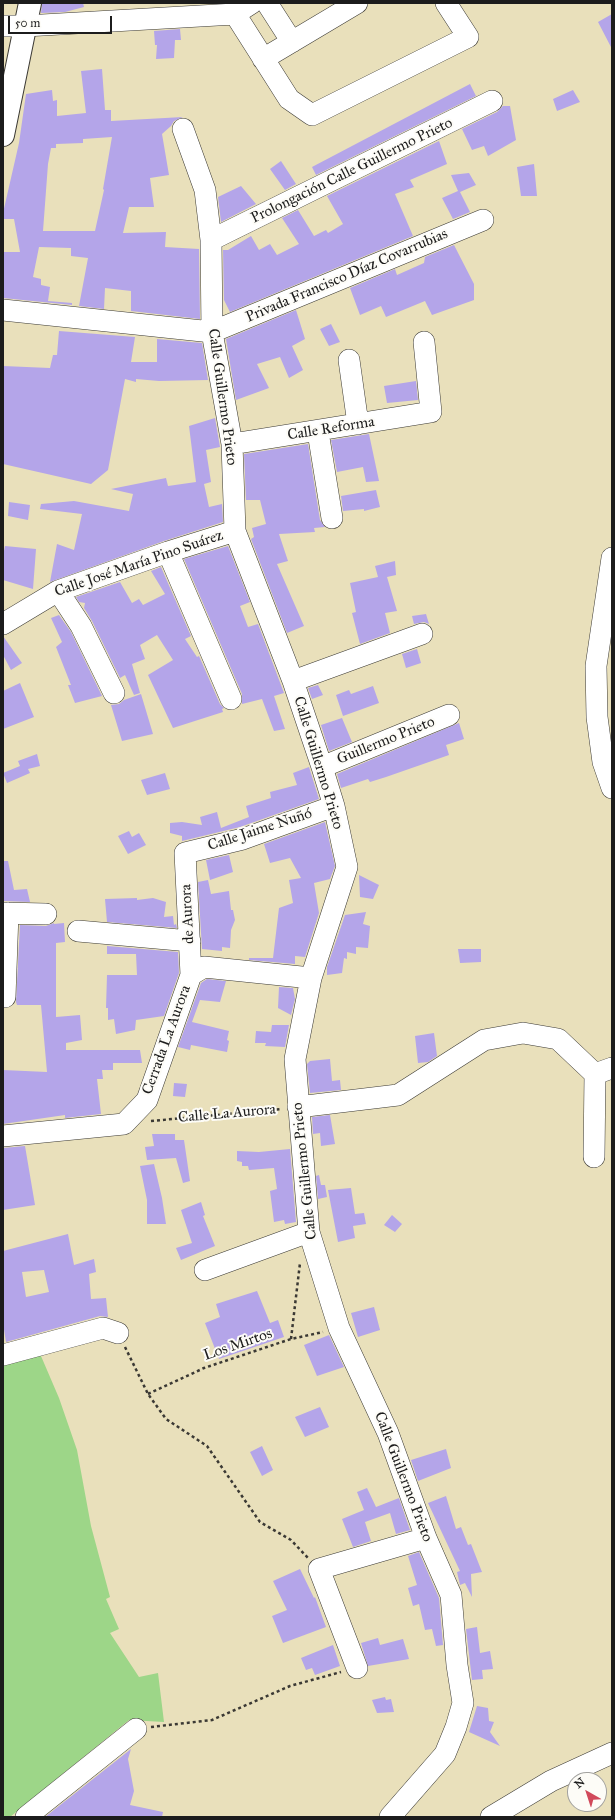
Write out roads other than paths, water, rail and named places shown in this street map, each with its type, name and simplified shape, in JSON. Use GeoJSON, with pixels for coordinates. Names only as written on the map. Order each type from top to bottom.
{"type":"FeatureCollection","features":[{"type":"Feature","properties":{"kind":"main road"},"geometry":{"type":"LineString","coordinates":[[3,135],[30,3]]}},
{"type":"Feature","properties":{"kind":"street"},"geometry":{"type":"LineString","coordinates":[[3,26],[235,14],[252,3]]}},
{"type":"Feature","properties":{"kind":"street"},"geometry":{"type":"LineString","coordinates":[[267,3],[292,42]]}},
{"type":"Feature","properties":{"kind":"street"},"geometry":{"type":"LineString","coordinates":[[262,59],[357,3]]}},
{"type":"Feature","properties":{"kind":"street"},"geometry":{"type":"LineString","coordinates":[[235,14],[289,100],[312,115],[468,37],[446,3]]}},
{"type":"Feature","properties":{"kind":"street","name":"Prolongación Calle Guillermo Prieto"},"geometry":{"type":"LineString","coordinates":[[211,240],[492,101]]}},
{"type":"Feature","properties":{"kind":"street","name":"Calle Guillermo Prieto"},"geometry":{"type":"LineString","coordinates":[[183,129],[205,190],[211,240],[212,332],[232,444],[235,530],[293,681],[322,766],[334,806],[347,867],[311,978],[295,1059],[309,1232],[339,1328],[388,1433],[426,1538],[451,1595],[457,1665],[463,1703],[445,1754],[390,1817]]}},
{"type":"Feature","properties":{"kind":"street","name":"Privada Francisco Díaz Covarrubias"},"geometry":{"type":"LineString","coordinates":[[212,332],[483,220]]}},
{"type":"Feature","properties":{"kind":"street"},"geometry":{"type":"LineString","coordinates":[[3,310],[212,332]]}},
{"type":"Feature","properties":{"kind":"street","name":"Calle Reforma"},"geometry":{"type":"LineString","coordinates":[[232,444],[318,432],[431,412],[424,342]]}},
{"type":"Feature","properties":{"kind":"street"},"geometry":{"type":"LineString","coordinates":[[349,360],[358,424]]}},
{"type":"Feature","properties":{"kind":"street"},"geometry":{"type":"LineString","coordinates":[[318,432],[332,518]]}},
{"type":"Feature","properties":{"kind":"street","name":"Calle José María Pino Suárez"},"geometry":{"type":"LineString","coordinates":[[3,624],[58,590],[235,530]]}},
{"type":"Feature","properties":{"kind":"street"},"geometry":{"type":"LineString","coordinates":[[168,552],[231,699]]}},
{"type":"Feature","properties":{"kind":"street"},"geometry":{"type":"LineString","coordinates":[[612,558],[596,666],[597,717],[604,762],[612,788]]}},
{"type":"Feature","properties":{"kind":"street"},"geometry":{"type":"LineString","coordinates":[[58,590],[81,626],[114,693]]}},
{"type":"Feature","properties":{"kind":"street","name":"Calle Guillermo Prieto"},"geometry":{"type":"LineString","coordinates":[[293,681],[422,634]]}},
{"type":"Feature","properties":{"kind":"street","name":"Guillermo Prieto"},"geometry":{"type":"LineString","coordinates":[[322,766],[449,715]]}},
{"type":"Feature","properties":{"kind":"street","name":"Calle Jaime Nuñó"},"geometry":{"type":"LineString","coordinates":[[185,853],[243,839],[334,806]]}},
{"type":"Feature","properties":{"kind":"street","name":"de Aurora"},"geometry":{"type":"LineString","coordinates":[[185,853],[191,975]]}},
{"type":"Feature","properties":{"kind":"street"},"geometry":{"type":"LineString","coordinates":[[5,997],[5,913],[46,914]]}},
{"type":"Feature","properties":{"kind":"street"},"geometry":{"type":"LineString","coordinates":[[78,931],[190,941]]}},
{"type":"Feature","properties":{"kind":"street","name":"Cerrada La Aurora"},"geometry":{"type":"LineString","coordinates":[[3,1136],[124,1124],[147,1100],[191,975],[204,967],[311,978]]}},
{"type":"Feature","properties":{"kind":"street","name":"Calle La Aurora"},"geometry":{"type":"LineString","coordinates":[[298,1107],[398,1095],[484,1040],[523,1033],[558,1039],[603,1071]]}},
{"type":"Feature","properties":{"kind":"street"},"geometry":{"type":"LineString","coordinates":[[594,1157],[603,1071]]}},
{"type":"Feature","properties":{"kind":"street"},"geometry":{"type":"LineString","coordinates":[[205,1270],[309,1232]]}},
{"type":"Feature","properties":{"kind":"street"},"geometry":{"type":"LineString","coordinates":[[3,1355],[103,1328],[118,1333]]}},
{"type":"Feature","properties":{"kind":"street"},"geometry":{"type":"LineString","coordinates":[[357,1668],[319,1569],[426,1538]]}},
{"type":"Feature","properties":{"kind":"street"},"geometry":{"type":"LineString","coordinates":[[26,1817],[136,1729]]}},
{"type":"Feature","properties":{"kind":"street"},"geometry":{"type":"LineString","coordinates":[[491,1817],[550,1781],[612,1754]]}}]}
